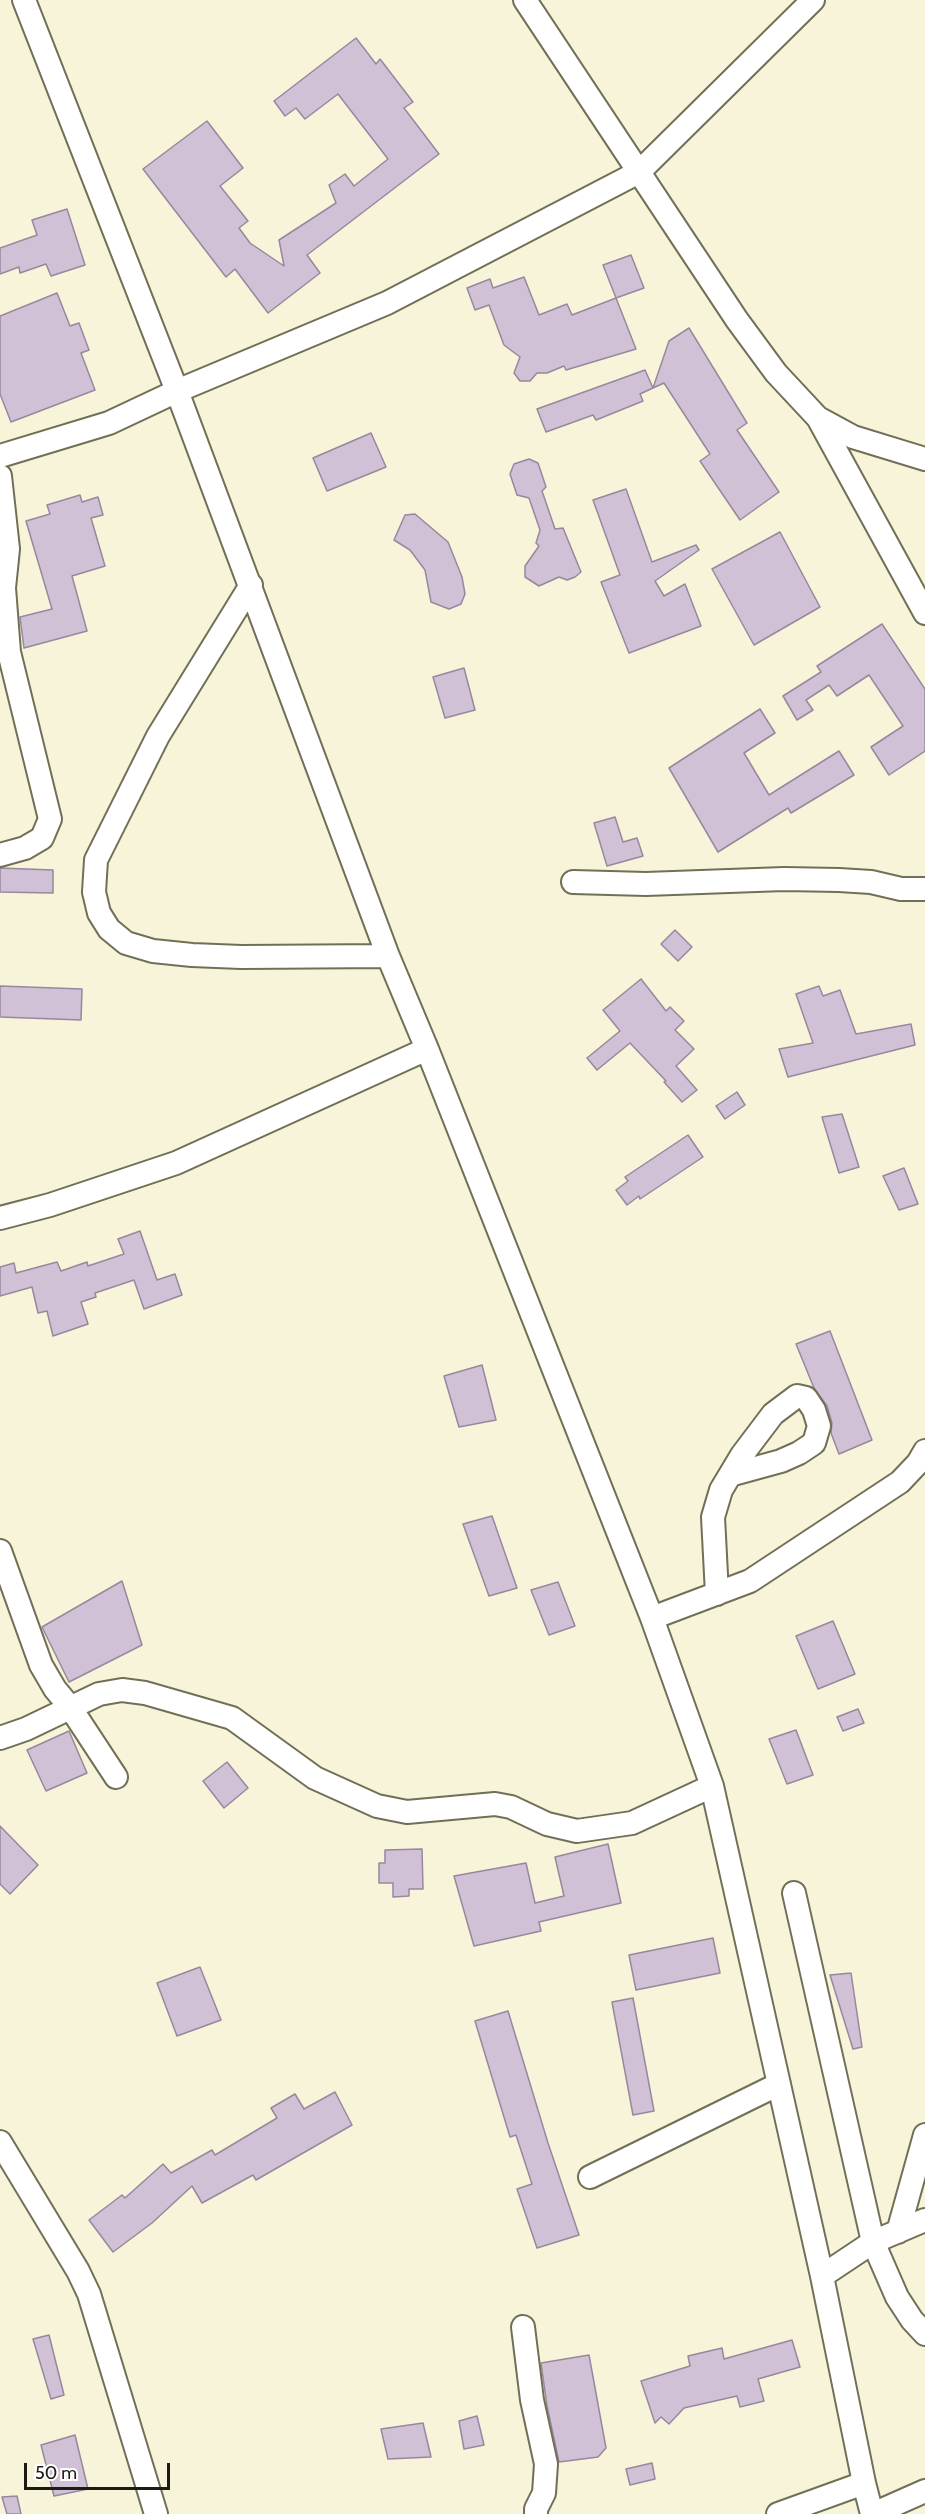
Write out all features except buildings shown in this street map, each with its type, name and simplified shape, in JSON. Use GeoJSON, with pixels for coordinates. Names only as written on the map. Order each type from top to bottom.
{"type":"FeatureCollection","features":[{"type":"Feature","properties":{"kind":"street"},"geometry":{"type":"LineString","coordinates":[[24,0],[251,585],[388,956],[652,1618],[712,1786],[822,2276],[864,2483],[873,2514],[925,2491]]}},
{"type":"Feature","properties":{"kind":"street"},"geometry":{"type":"LineString","coordinates":[[525,0],[737,320],[776,374],[818,418],[925,613]]}},
{"type":"Feature","properties":{"kind":"street"},"geometry":{"type":"LineString","coordinates":[[0,456],[109,423],[177,391],[387,303],[639,172],[813,0]]}},
{"type":"Feature","properties":{"kind":"street"},"geometry":{"type":"LineString","coordinates":[[818,418],[853,437],[925,459]]}},
{"type":"Feature","properties":{"kind":"street"},"geometry":{"type":"LineString","coordinates":[[0,476],[8,549],[4,588],[9,652],[50,819],[42,838],[25,848],[0,855]]}},
{"type":"Feature","properties":{"kind":"street"},"geometry":{"type":"LineString","coordinates":[[251,585],[158,736],[96,860],[94,892],[99,913],[109,929],[126,943],[153,951],[241,957],[388,956]]}},
{"type":"Feature","properties":{"kind":"street"},"geometry":{"type":"LineString","coordinates":[[573,882],[646,884],[828,879],[871,882],[901,889],[925,889]]}},
{"type":"Feature","properties":{"kind":"street"},"geometry":{"type":"LineString","coordinates":[[0,1218],[50,1205],[176,1163],[427,1049]]}},
{"type":"Feature","properties":{"kind":"street"},"geometry":{"type":"LineString","coordinates":[[652,1618],[750,1581],[869,1503],[910,1473],[925,1450]]}},
{"type":"Feature","properties":{"kind":"street"},"geometry":{"type":"LineString","coordinates":[[717,1594],[713,1517],[721,1490],[730,1475]]}},
{"type":"Feature","properties":{"kind":"street"},"geometry":{"type":"LineString","coordinates":[[0,1551],[42,1665],[55,1689],[70,1707],[116,1777]]}},
{"type":"Feature","properties":{"kind":"street"},"geometry":{"type":"LineString","coordinates":[[0,1738],[26,1729],[99,1694],[122,1690],[146,1693],[232,1718],[315,1778],[377,1806],[407,1812],[495,1804],[511,1808],[547,1824],[577,1831],[632,1823],[712,1786]]}},
{"type":"Feature","properties":{"kind":"street"},"geometry":{"type":"LineString","coordinates":[[795,1893],[873,2242],[897,2297],[912,2320],[925,2334]]}},
{"type":"Feature","properties":{"kind":"street"},"geometry":{"type":"LineString","coordinates":[[591,2177],[779,2084]]}},
{"type":"Feature","properties":{"kind":"street"},"geometry":{"type":"LineString","coordinates":[[822,2276],[873,2242],[916,2223],[925,2135]]}},
{"type":"Feature","properties":{"kind":"street"},"geometry":{"type":"LineString","coordinates":[[0,2142],[7,2173],[78,2271],[89,2294],[156,2514]]}},
{"type":"Feature","properties":{"kind":"street"},"geometry":{"type":"LineString","coordinates":[[523,2327],[532,2400],[546,2464],[544,2493],[536,2514]]}},
{"type":"Feature","properties":{"kind":"street"},"geometry":{"type":"LineString","coordinates":[[778,2514],[864,2483]]}}]}
